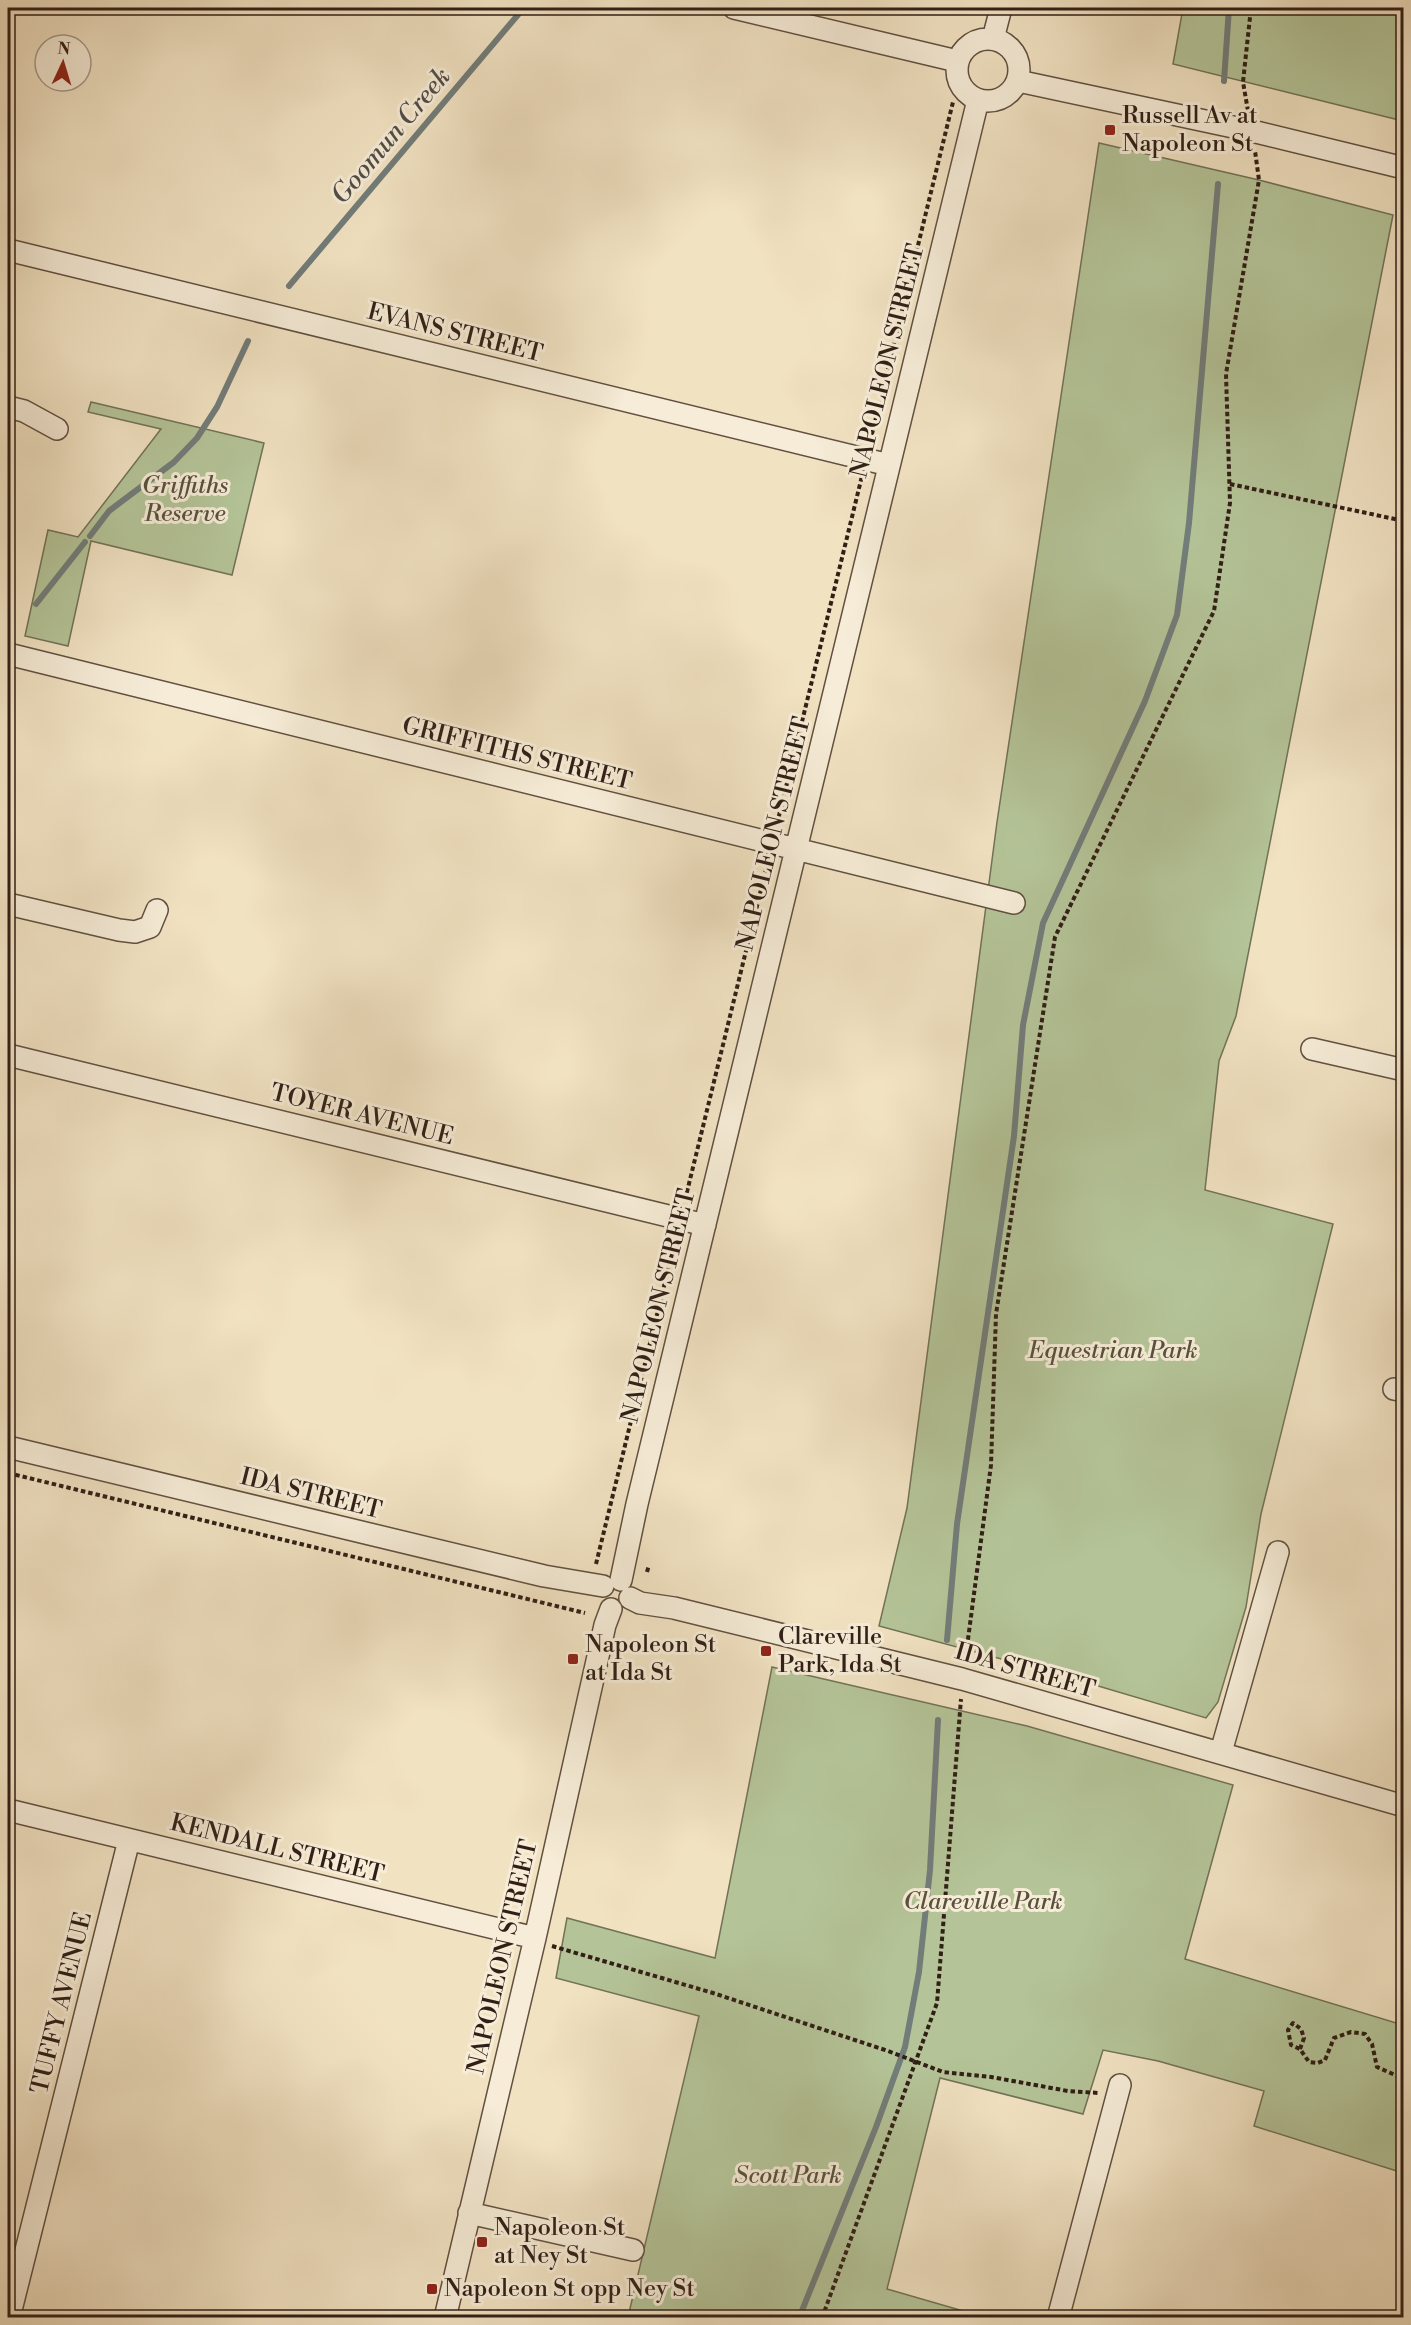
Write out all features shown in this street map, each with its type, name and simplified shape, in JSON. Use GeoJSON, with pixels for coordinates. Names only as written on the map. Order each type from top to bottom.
{"type":"FeatureCollection","features":[{"type":"Feature","properties":{"kind":"street"},"geometry":{"type":"LineString","coordinates":[[734,8],[957,62]]}},
{"type":"Feature","properties":{"kind":"street"},"geometry":{"type":"LineString","coordinates":[[993,39],[1001,8]]}},
{"type":"Feature","properties":{"kind":"street"},"geometry":{"type":"LineString","coordinates":[[984,38],[1004,42],[1018,59],[1020,70],[1018,81],[1013,89],[997,100],[988,102],[978,100],[963,89],[958,81],[957,62],[967,46],[984,38]]}},
{"type":"Feature","properties":{"kind":"street"},"geometry":{"type":"LineString","coordinates":[[1018,81],[1251,131],[1404,168]]}},
{"type":"Feature","properties":{"kind":"street","name":"NAPOLEON STREET"},"geometry":{"type":"LineString","coordinates":[[445,2318],[535,1938],[605,1625],[611,1609],[601,1599],[618,1588],[978,100]]}},
{"type":"Feature","properties":{"kind":"street","name":"EVANS STREET"},"geometry":{"type":"LineString","coordinates":[[8,250],[889,465]]}},
{"type":"Feature","properties":{"kind":"street"},"geometry":{"type":"LineString","coordinates":[[8,407],[24,411],[57,429]]}},
{"type":"Feature","properties":{"kind":"street","name":"GRIFFITHS STREET"},"geometry":{"type":"LineString","coordinates":[[8,654],[1014,903]]}},
{"type":"Feature","properties":{"kind":"street"},"geometry":{"type":"LineString","coordinates":[[8,904],[135,932],[150,927],[157,910]]}},
{"type":"Feature","properties":{"kind":"street"},"geometry":{"type":"LineString","coordinates":[[1312,1049],[1404,1070]]}},
{"type":"Feature","properties":{"kind":"street","name":"TOYER AVENUE"},"geometry":{"type":"LineString","coordinates":[[8,1055],[705,1225]]}},
{"type":"Feature","properties":{"kind":"street","name":"IDA STREET"},"geometry":{"type":"LineString","coordinates":[[8,1447],[544,1576],[618,1588],[640,1603],[674,1608],[962,1679],[1404,1806]]}},
{"type":"Feature","properties":{"kind":"street"},"geometry":{"type":"LineString","coordinates":[[1221,1752],[1278,1552]]}},
{"type":"Feature","properties":{"kind":"street","name":"KENDALL STREET"},"geometry":{"type":"LineString","coordinates":[[8,1809],[535,1938]]}},
{"type":"Feature","properties":{"kind":"street","name":"TUFFY AVENUE"},"geometry":{"type":"LineString","coordinates":[[9,2318],[129,1840]]}},
{"type":"Feature","properties":{"kind":"street"},"geometry":{"type":"LineString","coordinates":[[1058,2318],[1119,2089]]}},
{"type":"Feature","properties":{"kind":"street"},"geometry":{"type":"LineString","coordinates":[[469,2213],[633,2250]]}},
{"type":"Feature","properties":{"kind":"path"},"geometry":{"type":"LineString","coordinates":[[822,2318],[937,2003],[962,1679],[992,1466],[996,1314],[1055,937],[1214,611],[1230,503],[1226,374],[1259,180],[1243,82],[1251,8]]}},
{"type":"Feature","properties":{"kind":"path"},"geometry":{"type":"LineString","coordinates":[[1230,484],[1404,521]]}},
{"type":"Feature","properties":{"kind":"path"},"geometry":{"type":"LineString","coordinates":[[8,1473],[585,1613]]}},
{"type":"Feature","properties":{"kind":"path"},"geometry":{"type":"LineString","coordinates":[[647,1572],[649,1564]]}},
{"type":"Feature","properties":{"kind":"path"},"geometry":{"type":"LineString","coordinates":[[535,1938],[557,1949],[713,1993],[888,2051],[943,2072],[992,2077],[1068,2091],[1119,2089]]}},
{"type":"Feature","properties":{"kind":"path"},"geometry":{"type":"LineString","coordinates":[[1300,2049],[1304,2038],[1301,2029],[1293,2024],[1288,2030],[1291,2045],[1300,2049],[1310,2062],[1318,2063],[1325,2060],[1334,2038],[1351,2032],[1365,2034],[1372,2044],[1377,2067],[1404,2079]]}},
{"type":"Feature","properties":{"kind":"green space"},"geometry":{"type":"Polygon","coordinates":[[[1183,8],[1403,8],[1403,121],[1173,64],[1183,8]]]}},
{"type":"Feature","properties":{"kind":"green space","name":"Equestrian Park"},"geometry":{"type":"Polygon","coordinates":[[[1099,143],[1259,180],[1393,215],[1236,1016],[1219,1061],[1205,1190],[1333,1224],[1261,1514],[1246,1607],[1218,1702],[1206,1718],[1061,1675],[879,1626],[907,1508],[997,822],[1099,143]]]}},
{"type":"Feature","properties":{"kind":"green space","name":"Griffiths Reserve"},"geometry":{"type":"Polygon","coordinates":[[[91,402],[264,443],[232,575],[91,541],[68,646],[25,636],[48,530],[78,537],[161,429],[88,412],[91,402]]]}},
{"type":"Feature","properties":{"kind":"green space","name":"Clareville Park"},"geometry":{"type":"Polygon","coordinates":[[[772,1667],[1027,1726],[1233,1785],[1185,1959],[1403,2025],[1403,2173],[1254,2126],[1264,2091],[1158,2061],[1103,2050],[1083,2114],[940,2078],[887,2289],[984,2317],[628,2317],[699,2016],[556,1978],[567,1918],[715,1958],[772,1667]]]}},
{"type":"Feature","properties":{"kind":"waterway"},"geometry":{"type":"LineString","coordinates":[[1224,81],[1229,8]]}},
{"type":"Feature","properties":{"kind":"waterway","name":"Goomun Creek"},"geometry":{"type":"LineString","coordinates":[[289,286],[522,10]]}},
{"type":"Feature","properties":{"kind":"waterway"},"geometry":{"type":"LineString","coordinates":[[947,1640],[957,1524],[1014,1136],[1023,1025],[1043,923],[1145,701],[1177,615],[1189,523],[1218,184]]}},
{"type":"Feature","properties":{"kind":"waterway","name":"Goomun Creek"},"geometry":{"type":"LineString","coordinates":[[90,536],[109,511],[174,462],[197,438],[217,407],[248,341]]}},
{"type":"Feature","properties":{"kind":"waterway","name":"Goomun Creek"},"geometry":{"type":"LineString","coordinates":[[36,604],[85,542]]}},
{"type":"Feature","properties":{"kind":"waterway"},"geometry":{"type":"LineString","coordinates":[[799,2318],[876,2127],[905,2047],[919,1972],[930,1870],[938,1720]]}},
{"type":"Feature","properties":{"kind":"place","name":"Russell Av at Napoleon St"},"geometry":{"type":"Point","coordinates":[1110,130]}},
{"type":"Feature","properties":{"kind":"place","name":"Clareville Park, Ida St"},"geometry":{"type":"Point","coordinates":[766,1651]}},
{"type":"Feature","properties":{"kind":"place","name":"Napoleon St at Ida St"},"geometry":{"type":"Point","coordinates":[573,1659]}},
{"type":"Feature","properties":{"kind":"place","name":"Napoleon St at Ney St"},"geometry":{"type":"Point","coordinates":[482,2242]}},
{"type":"Feature","properties":{"kind":"place","name":"Napoleon St opp Ney St"},"geometry":{"type":"Point","coordinates":[432,2289]}},
{"type":"Feature","properties":{"kind":"park label","name":"Scott Park"},"geometry":{"type":"Point","coordinates":[788,2176]}}]}
